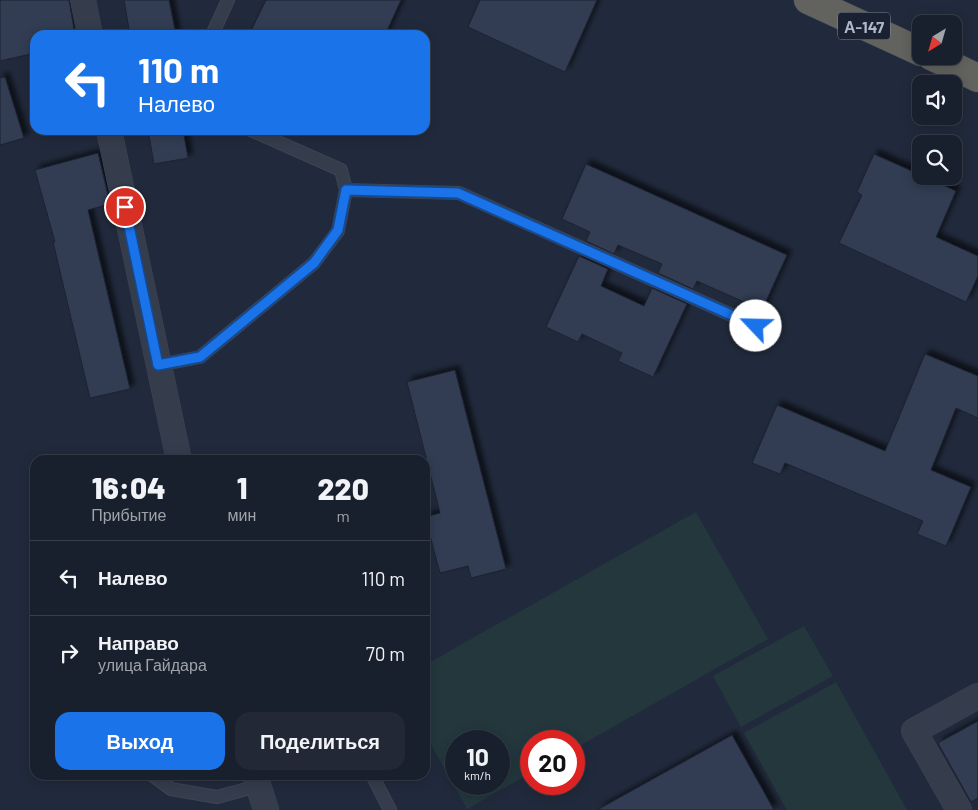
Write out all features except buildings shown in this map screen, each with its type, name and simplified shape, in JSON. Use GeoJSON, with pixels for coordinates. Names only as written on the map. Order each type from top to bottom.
{"type":"FeatureCollection","features":[{"type":"Feature","properties":{"kind":"highway","name":"А-147"},"geometry":{"type":"LineString","coordinates":[[808,0],[912,48]]}},
{"type":"Feature","properties":{"kind":"highway"},"geometry":{"type":"LineString","coordinates":[[950,65],[978,78]]}},
{"type":"Feature","properties":{"kind":"street"},"geometry":{"type":"LineString","coordinates":[[83,0],[89,30]]}},
{"type":"Feature","properties":{"kind":"street"},"geometry":{"type":"LineString","coordinates":[[110,135],[178,455]]}},
{"type":"Feature","properties":{"kind":"street"},"geometry":{"type":"LineString","coordinates":[[958,810],[914,731],[978,696]]}},
{"type":"Feature","properties":{"kind":"street"},"geometry":{"type":"LineString","coordinates":[[257,781],[266,810]]}},
{"type":"Feature","properties":{"kind":"lane"},"geometry":{"type":"LineString","coordinates":[[214,30],[228,0]]}},
{"type":"Feature","properties":{"kind":"lane"},"geometry":{"type":"LineString","coordinates":[[158,365],[200,357],[314,263],[338,230],[346,190],[341,170],[262,135]]}},
{"type":"Feature","properties":{"kind":"lane"},"geometry":{"type":"LineString","coordinates":[[346,190],[458,193],[756,326]]}},
{"type":"Feature","properties":{"kind":"lane"},"geometry":{"type":"LineString","coordinates":[[158,780],[171,790],[217,797],[257,781]]}},
{"type":"Feature","properties":{"kind":"lane"},"geometry":{"type":"LineString","coordinates":[[375,780],[390,810]]}},
{"type":"Feature","properties":{"kind":"shaded area"},"geometry":{"type":"Polygon","coordinates":[[[696,512],[768,639],[585,743],[585,730],[520,730],[520,779],[510,785],[510,730],[445,730],[445,770],[430,743],[430,662],[696,512]]]}},
{"type":"Feature","properties":{"kind":"shaded area"},"geometry":{"type":"Polygon","coordinates":[[[804,626],[833,676],[741,727],[713,676],[804,626]]]}},
{"type":"Feature","properties":{"kind":"shaded area"},"geometry":{"type":"Polygon","coordinates":[[[836,682],[907,810],[787,810],[744,733],[836,682]]]}},
{"type":"Feature","properties":{"kind":"shaded area"},"geometry":{"type":"Polygon","coordinates":[[[459,795],[492,795],[467,809],[459,795]]]}},
{"type":"Feature","properties":{"kind":"route"},"geometry":{"type":"LineString","coordinates":[[125,207],[158,365],[200,357],[314,263],[338,230],[346,190],[458,193],[756,326]]}}]}
